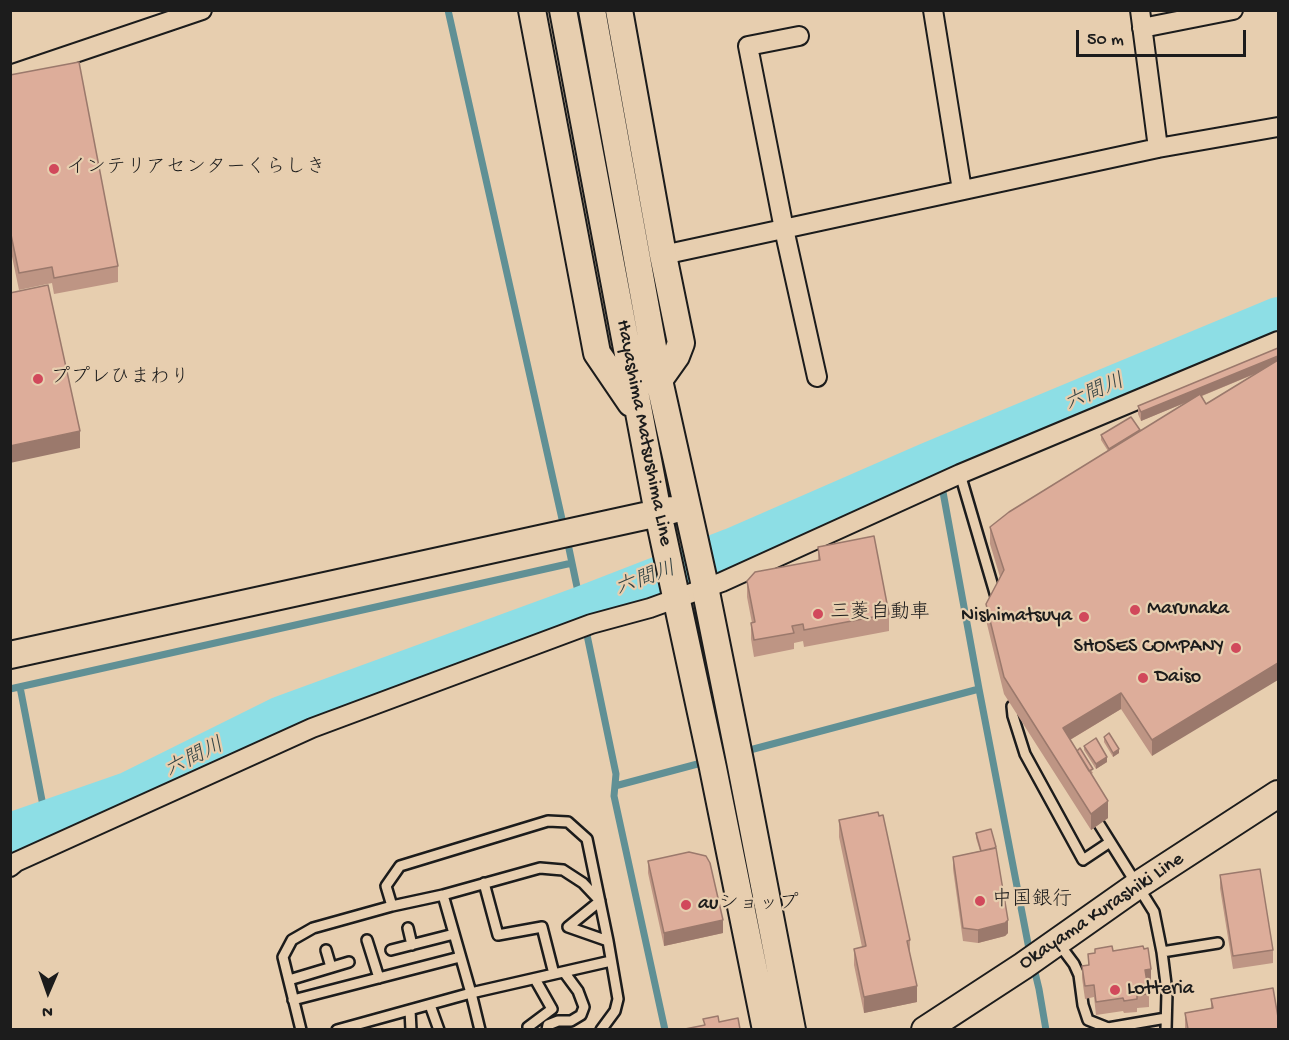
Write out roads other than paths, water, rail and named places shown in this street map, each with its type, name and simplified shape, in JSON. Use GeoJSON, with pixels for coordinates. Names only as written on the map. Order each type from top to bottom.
{"type":"FeatureCollection","features":[{"type":"Feature","properties":{"kind":"main road"},"geometry":{"type":"LineString","coordinates":[[532,10],[597,353],[638,413]]}},
{"type":"Feature","properties":{"kind":"main road","name":"Hayashima Matsushima Line"},"geometry":{"type":"LineString","coordinates":[[592,10],[659,381],[704,582],[792,1029]]}},
{"type":"Feature","properties":{"kind":"main road"},"geometry":{"type":"LineString","coordinates":[[619,10],[681,343],[676,356],[659,381]]}},
{"type":"Feature","properties":{"kind":"main road","name":"Hayashima Matsushima Line"},"geometry":{"type":"LineString","coordinates":[[564,18],[638,413],[766,1029]]}},
{"type":"Feature","properties":{"kind":"main road"},"geometry":{"type":"LineString","coordinates":[[10,656],[686,507]]}},
{"type":"Feature","properties":{"kind":"main road","name":"Okayama Kurashiki Line"},"geometry":{"type":"LineString","coordinates":[[925,1029],[1039,955],[1138,885],[1278,794]]}},
{"type":"Feature","properties":{"kind":"street"},"geometry":{"type":"LineString","coordinates":[[10,75],[202,10]]}},
{"type":"Feature","properties":{"kind":"street"},"geometry":{"type":"LineString","coordinates":[[933,10],[962,190]]}},
{"type":"Feature","properties":{"kind":"street"},"geometry":{"type":"LineString","coordinates":[[1158,148],[1141,19],[1233,10]]}},
{"type":"Feature","properties":{"kind":"street"},"geometry":{"type":"LineString","coordinates":[[799,36],[748,46],[784,229],[818,377]]}},
{"type":"Feature","properties":{"kind":"street"},"geometry":{"type":"LineString","coordinates":[[663,255],[1158,148],[1278,127]]}},
{"type":"Feature","properties":{"kind":"street"},"geometry":{"type":"LineString","coordinates":[[10,867],[16,862],[312,728],[583,626],[650,608],[675,593],[704,582],[743,574],[960,474],[1278,341]]}},
{"type":"Feature","properties":{"kind":"lane"},"geometry":{"type":"LineString","coordinates":[[960,474],[997,600]]}},
{"type":"Feature","properties":{"kind":"lane"},"geometry":{"type":"LineString","coordinates":[[1012,706],[1012,716],[1024,754],[1083,860],[1110,842]]}},
{"type":"Feature","properties":{"kind":"lane"},"geometry":{"type":"LineString","coordinates":[[392,906],[386,886],[400,866],[548,821],[568,822],[587,839],[618,999],[615,1011],[601,1029]]}},
{"type":"Feature","properties":{"kind":"lane"},"geometry":{"type":"LineString","coordinates":[[1099,824],[1154,912],[1167,992],[1166,1029]]}},
{"type":"Feature","properties":{"kind":"lane"},"geometry":{"type":"LineString","coordinates":[[301,1029],[283,957],[292,940],[313,928],[540,868],[562,870],[583,883],[600,901]]}},
{"type":"Feature","properties":{"kind":"lane"},"geometry":{"type":"LineString","coordinates":[[484,883],[498,935],[542,927],[559,973],[578,991],[584,1006],[581,1015],[571,1021],[558,1021],[548,1025],[547,1029]]}},
{"type":"Feature","properties":{"kind":"lane"},"geometry":{"type":"LineString","coordinates":[[443,895],[480,1029]]}},
{"type":"Feature","properties":{"kind":"lane"},"geometry":{"type":"LineString","coordinates":[[600,901],[568,927],[608,941]]}},
{"type":"Feature","properties":{"kind":"lane"},"geometry":{"type":"LineString","coordinates":[[408,928],[412,945]]}},
{"type":"Feature","properties":{"kind":"lane"},"geometry":{"type":"LineString","coordinates":[[391,950],[454,934]]}},
{"type":"Feature","properties":{"kind":"lane"},"geometry":{"type":"LineString","coordinates":[[367,940],[379,978]]}},
{"type":"Feature","properties":{"kind":"lane"},"geometry":{"type":"LineString","coordinates":[[1162,952],[1218,943]]}},
{"type":"Feature","properties":{"kind":"lane"},"geometry":{"type":"LineString","coordinates":[[326,950],[331,967]]}},
{"type":"Feature","properties":{"kind":"lane"},"geometry":{"type":"LineString","coordinates":[[1039,955],[1074,964],[1079,975],[1083,1005],[1088,1020],[1108,1028],[1166,1018]]}},
{"type":"Feature","properties":{"kind":"lane"},"geometry":{"type":"LineString","coordinates":[[293,1000],[460,957]]}},
{"type":"Feature","properties":{"kind":"lane"},"geometry":{"type":"LineString","coordinates":[[337,1029],[471,993],[611,961]]}},
{"type":"Feature","properties":{"kind":"lane"},"geometry":{"type":"LineString","coordinates":[[288,980],[349,962]]}},
{"type":"Feature","properties":{"kind":"lane"},"geometry":{"type":"LineString","coordinates":[[529,1029],[528,1027],[552,1009],[535,979]]}},
{"type":"Feature","properties":{"kind":"lane"},"geometry":{"type":"LineString","coordinates":[[430,1005],[439,1029]]}},
{"type":"Feature","properties":{"kind":"lane"},"geometry":{"type":"LineString","coordinates":[[410,1010],[411,1029]]}},
{"type":"Feature","properties":{"kind":"waterway"},"geometry":{"type":"LineString","coordinates":[[448,10],[564,528]]}},
{"type":"Feature","properties":{"kind":"waterway","name":"六間川"},"geometry":{"type":"LineString","coordinates":[[10,833],[128,792],[281,716],[582,606],[732,548],[929,462],[1278,317]]}},
{"type":"Feature","properties":{"kind":"waterway"},"geometry":{"type":"LineString","coordinates":[[929,462],[934,473]]}},
{"type":"Feature","properties":{"kind":"waterway"},"geometry":{"type":"LineString","coordinates":[[943,492],[1030,954]]}},
{"type":"Feature","properties":{"kind":"waterway"},"geometry":{"type":"LineString","coordinates":[[567,539],[616,774],[614,796],[665,1030]]}},
{"type":"Feature","properties":{"kind":"waterway"},"geometry":{"type":"LineString","coordinates":[[10,689],[572,563]]}},
{"type":"Feature","properties":{"kind":"waterway"},"geometry":{"type":"LineString","coordinates":[[20,687],[46,821]]}},
{"type":"Feature","properties":{"kind":"waterway"},"geometry":{"type":"LineString","coordinates":[[716,759],[979,689]]}},
{"type":"Feature","properties":{"kind":"waterway"},"geometry":{"type":"LineString","coordinates":[[615,786],[705,762]]}},
{"type":"Feature","properties":{"kind":"waterway"},"geometry":{"type":"LineString","coordinates":[[1033,964],[1046,1030]]}},
{"type":"Feature","properties":{"kind":"place","name":"インテリアセンターくらしき"},"geometry":{"type":"Point","coordinates":[54,169]}},
{"type":"Feature","properties":{"kind":"place","name":"ププレひまわり"},"geometry":{"type":"Point","coordinates":[38,379]}},
{"type":"Feature","properties":{"kind":"place","name":"Marunaka"},"geometry":{"type":"Point","coordinates":[1135,610]}},
{"type":"Feature","properties":{"kind":"place","name":"三菱自動車"},"geometry":{"type":"Point","coordinates":[818,614]}},
{"type":"Feature","properties":{"kind":"place","name":"Nishimatsuya"},"geometry":{"type":"Point","coordinates":[1084,617]}},
{"type":"Feature","properties":{"kind":"place","name":"SHOSES COMPANY"},"geometry":{"type":"Point","coordinates":[1236,648]}},
{"type":"Feature","properties":{"kind":"place","name":"Daiso"},"geometry":{"type":"Point","coordinates":[1143,678]}},
{"type":"Feature","properties":{"kind":"place","name":"中国銀行"},"geometry":{"type":"Point","coordinates":[980,901]}},
{"type":"Feature","properties":{"kind":"place","name":"auショップ"},"geometry":{"type":"Point","coordinates":[686,905]}},
{"type":"Feature","properties":{"kind":"place","name":"Lotteria"},"geometry":{"type":"Point","coordinates":[1115,990]}}]}
